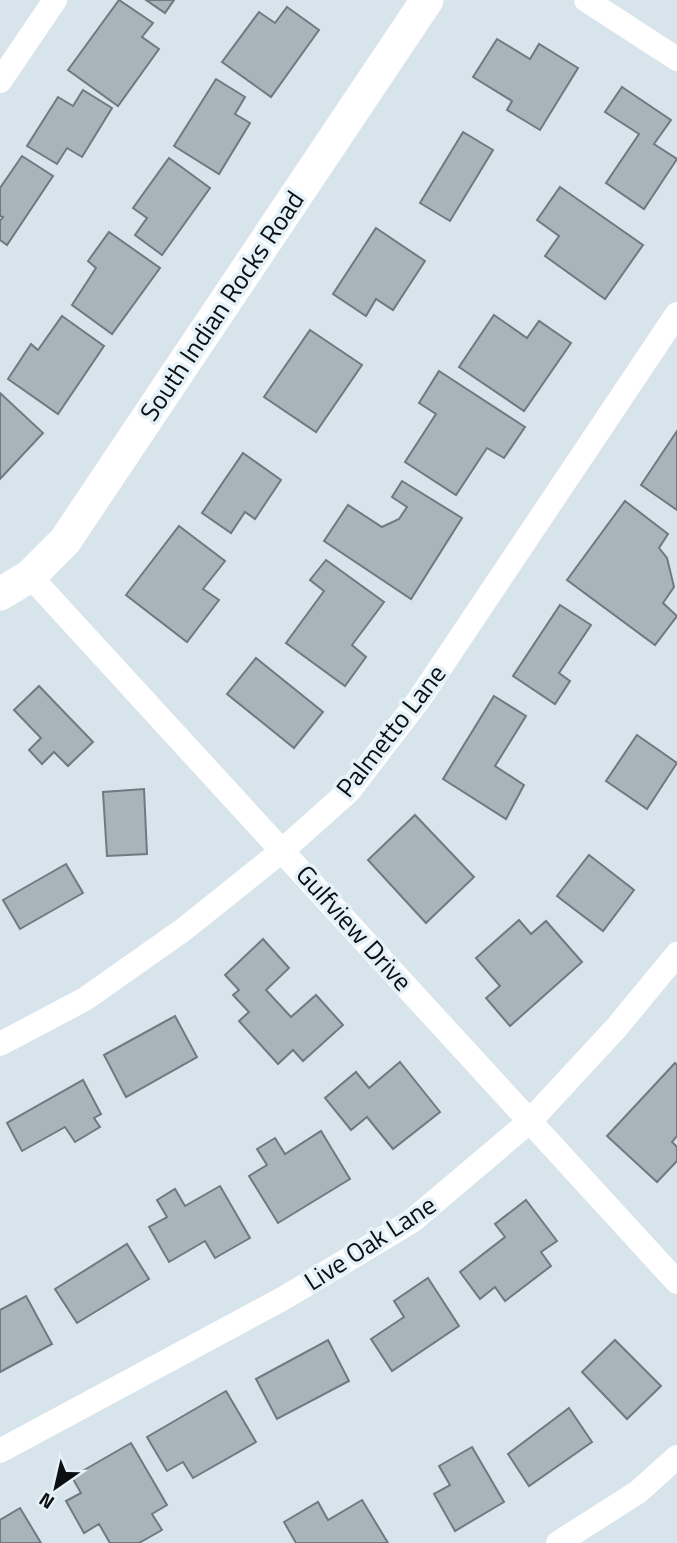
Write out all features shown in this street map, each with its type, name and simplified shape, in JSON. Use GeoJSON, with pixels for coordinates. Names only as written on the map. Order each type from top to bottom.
{"type":"FeatureCollection","features":[{"type":"Feature","properties":{"kind":"street"},"geometry":{"type":"LineString","coordinates":[[0,80],[55,0]]}},
{"type":"Feature","properties":{"kind":"street","name":"South Indian Rocks Road"},"geometry":{"type":"LineString","coordinates":[[0,594],[30,576],[65,541],[427,0]]}},
{"type":"Feature","properties":{"kind":"street"},"geometry":{"type":"LineString","coordinates":[[586,0],[677,59]]}},
{"type":"Feature","properties":{"kind":"street","name":"Palmetto Lane"},"geometry":{"type":"LineString","coordinates":[[0,1044],[85,999],[183,930],[283,850],[349,791],[418,701],[677,314]]}},
{"type":"Feature","properties":{"kind":"street","name":"Gulfview Drive"},"geometry":{"type":"LineString","coordinates":[[30,576],[677,1282]]}},
{"type":"Feature","properties":{"kind":"street","name":"Live Oak Lane"},"geometry":{"type":"LineString","coordinates":[[0,1451],[284,1298],[412,1221],[530,1121],[617,1027],[677,954]]}},
{"type":"Feature","properties":{"kind":"street"},"geometry":{"type":"LineString","coordinates":[[558,1543],[638,1492],[677,1457]]}},
{"type":"Feature","properties":{"kind":"building"},"geometry":{"type":"Polygon","coordinates":[[[119,0],[153,23],[142,37],[159,49],[118,106],[68,70],[119,0]]]}},
{"type":"Feature","properties":{"kind":"building"},"geometry":{"type":"Polygon","coordinates":[[[146,0],[174,0],[165,13],[146,0]]]}},
{"type":"Feature","properties":{"kind":"building"},"geometry":{"type":"Polygon","coordinates":[[[287,7],[319,30],[271,97],[222,62],[259,12],[275,23],[287,7]]]}},
{"type":"Feature","properties":{"kind":"building"},"geometry":{"type":"Polygon","coordinates":[[[497,39],[530,59],[539,44],[578,68],[540,130],[507,110],[512,101],[473,77],[497,39]]]}},
{"type":"Feature","properties":{"kind":"building"},"geometry":{"type":"Polygon","coordinates":[[[216,79],[245,97],[235,114],[250,123],[219,174],[174,146],[216,79]]]}},
{"type":"Feature","properties":{"kind":"building"},"geometry":{"type":"Polygon","coordinates":[[[622,87],[671,120],[654,144],[677,159],[644,209],[606,183],[639,134],[605,112],[622,87]]]}},
{"type":"Feature","properties":{"kind":"building"},"geometry":{"type":"Polygon","coordinates":[[[83,90],[112,108],[82,157],[67,148],[57,164],[27,146],[58,97],[73,106],[83,90]]]}},
{"type":"Feature","properties":{"kind":"building"},"geometry":{"type":"Polygon","coordinates":[[[463,132],[493,150],[450,221],[420,203],[463,132]]]}},
{"type":"Feature","properties":{"kind":"building"},"geometry":{"type":"Polygon","coordinates":[[[22,156],[53,176],[7,245],[0,240],[0,221],[3,217],[0,216],[0,188],[22,156]]]}},
{"type":"Feature","properties":{"kind":"building"},"geometry":{"type":"Polygon","coordinates":[[[169,158],[210,188],[162,255],[135,235],[147,218],[133,208],[169,158]]]}},
{"type":"Feature","properties":{"kind":"building"},"geometry":{"type":"Polygon","coordinates":[[[560,187],[643,245],[605,299],[545,256],[559,236],[537,220],[560,187]]]}},
{"type":"Feature","properties":{"kind":"building"},"geometry":{"type":"Polygon","coordinates":[[[376,228],[425,261],[393,310],[376,299],[366,316],[333,294],[376,228]]]}},
{"type":"Feature","properties":{"kind":"building"},"geometry":{"type":"Polygon","coordinates":[[[109,232],[160,268],[112,334],[72,305],[96,268],[88,261],[109,232]]]}},
{"type":"Feature","properties":{"kind":"building"},"geometry":{"type":"Polygon","coordinates":[[[494,315],[527,338],[539,321],[571,343],[524,411],[459,367],[494,315]]]}},
{"type":"Feature","properties":{"kind":"building"},"geometry":{"type":"Polygon","coordinates":[[[62,316],[104,346],[58,414],[8,379],[31,344],[38,350],[62,316]]]}},
{"type":"Feature","properties":{"kind":"building"},"geometry":{"type":"Polygon","coordinates":[[[310,330],[362,365],[316,432],[264,397],[310,330]]]}},
{"type":"Feature","properties":{"kind":"building"},"geometry":{"type":"Polygon","coordinates":[[[439,371],[525,427],[504,458],[487,448],[456,495],[405,462],[436,414],[419,403],[439,371]]]}},
{"type":"Feature","properties":{"kind":"building"},"geometry":{"type":"Polygon","coordinates":[[[0,393],[43,433],[0,479],[0,393]]]}},
{"type":"Feature","properties":{"kind":"building"},"geometry":{"type":"Polygon","coordinates":[[[677,431],[677,510],[641,485],[677,431]]]}},
{"type":"Feature","properties":{"kind":"building"},"geometry":{"type":"Polygon","coordinates":[[[243,453],[281,480],[255,519],[245,512],[231,533],[202,513],[243,453]]]}},
{"type":"Feature","properties":{"kind":"building"},"geometry":{"type":"Polygon","coordinates":[[[402,481],[462,518],[411,599],[324,541],[348,505],[382,527],[399,519],[407,507],[392,497],[402,481]]]}},
{"type":"Feature","properties":{"kind":"building"},"geometry":{"type":"Polygon","coordinates":[[[625,501],[668,534],[659,548],[667,558],[674,587],[663,603],[677,616],[655,645],[567,580],[625,501]]]}},
{"type":"Feature","properties":{"kind":"building"},"geometry":{"type":"Polygon","coordinates":[[[179,526],[225,561],[203,589],[219,600],[187,642],[126,595],[179,526]]]}},
{"type":"Feature","properties":{"kind":"building"},"geometry":{"type":"Polygon","coordinates":[[[326,560],[384,602],[352,645],[366,657],[345,686],[286,643],[324,591],[310,580],[326,560]]]}},
{"type":"Feature","properties":{"kind":"building"},"geometry":{"type":"Polygon","coordinates":[[[560,605],[591,625],[559,673],[570,681],[555,704],[513,676],[560,605]]]}},
{"type":"Feature","properties":{"kind":"building"},"geometry":{"type":"Polygon","coordinates":[[[256,658],[323,712],[294,748],[227,694],[256,658]]]}},
{"type":"Feature","properties":{"kind":"building"},"geometry":{"type":"Polygon","coordinates":[[[39,686],[93,742],[68,766],[54,752],[42,764],[29,750],[41,738],[14,710],[39,686]]]}},
{"type":"Feature","properties":{"kind":"building"},"geometry":{"type":"Polygon","coordinates":[[[494,696],[526,716],[495,766],[524,785],[506,819],[443,779],[494,696]]]}},
{"type":"Feature","properties":{"kind":"building"},"geometry":{"type":"Polygon","coordinates":[[[637,735],[677,763],[647,809],[606,781],[637,735]]]}},
{"type":"Feature","properties":{"kind":"building"},"geometry":{"type":"Polygon","coordinates":[[[144,789],[147,854],[107,856],[103,792],[144,789]]]}},
{"type":"Feature","properties":{"kind":"building"},"geometry":{"type":"Polygon","coordinates":[[[415,815],[474,877],[426,923],[368,860],[415,815]]]}},
{"type":"Feature","properties":{"kind":"building"},"geometry":{"type":"Polygon","coordinates":[[[589,855],[634,890],[603,931],[557,896],[589,855]]]}},
{"type":"Feature","properties":{"kind":"building"},"geometry":{"type":"Polygon","coordinates":[[[66,864],[83,893],[20,929],[3,900],[66,864]]]}},
{"type":"Feature","properties":{"kind":"building"},"geometry":{"type":"Polygon","coordinates":[[[519,920],[531,934],[546,921],[582,962],[510,1026],[486,998],[500,986],[476,958],[519,920]]]}},
{"type":"Feature","properties":{"kind":"building"},"geometry":{"type":"Polygon","coordinates":[[[263,939],[289,968],[266,990],[291,1017],[316,995],[343,1025],[303,1061],[293,1050],[278,1064],[239,1021],[249,1012],[233,995],[239,990],[225,975],[263,939]]]}},
{"type":"Feature","properties":{"kind":"building"},"geometry":{"type":"Polygon","coordinates":[[[175,1016],[197,1057],[126,1097],[104,1055],[175,1016]]]}},
{"type":"Feature","properties":{"kind":"building"},"geometry":{"type":"Polygon","coordinates":[[[400,1062],[440,1112],[393,1149],[367,1117],[351,1130],[325,1098],[356,1072],[369,1088],[400,1062]]]}},
{"type":"Feature","properties":{"kind":"building"},"geometry":{"type":"Polygon","coordinates":[[[675,1063],[677,1136],[672,1142],[677,1147],[677,1161],[657,1182],[607,1136],[675,1063]]]}},
{"type":"Feature","properties":{"kind":"building"},"geometry":{"type":"Polygon","coordinates":[[[83,1080],[101,1114],[94,1118],[100,1127],[75,1142],[65,1127],[22,1151],[7,1123],[83,1080]]]}},
{"type":"Feature","properties":{"kind":"building"},"geometry":{"type":"Polygon","coordinates":[[[321,1131],[350,1179],[278,1223],[249,1176],[267,1165],[257,1149],[275,1138],[285,1154],[321,1131]]]}},
{"type":"Feature","properties":{"kind":"building"},"geometry":{"type":"Polygon","coordinates":[[[220,1186],[250,1238],[215,1258],[205,1241],[169,1262],[149,1227],[167,1217],[157,1200],[175,1189],[185,1206],[220,1186]]]}},
{"type":"Feature","properties":{"kind":"building"},"geometry":{"type":"Polygon","coordinates":[[[526,1200],[557,1241],[541,1252],[551,1266],[505,1301],[495,1287],[480,1299],[460,1272],[505,1237],[495,1224],[526,1200]]]}},
{"type":"Feature","properties":{"kind":"building"},"geometry":{"type":"Polygon","coordinates":[[[127,1244],[149,1279],[77,1323],[55,1289],[127,1244]]]}},
{"type":"Feature","properties":{"kind":"building"},"geometry":{"type":"Polygon","coordinates":[[[428,1278],[459,1326],[392,1371],[371,1339],[404,1317],[394,1301],[428,1278]]]}},
{"type":"Feature","properties":{"kind":"building"},"geometry":{"type":"Polygon","coordinates":[[[26,1296],[52,1344],[0,1372],[0,1310],[26,1296]]]}},
{"type":"Feature","properties":{"kind":"building"},"geometry":{"type":"Polygon","coordinates":[[[328,1340],[349,1381],[277,1419],[256,1379],[328,1340]]]}},
{"type":"Feature","properties":{"kind":"building"},"geometry":{"type":"Polygon","coordinates":[[[615,1340],[661,1386],[627,1419],[582,1372],[615,1340]]]}},
{"type":"Feature","properties":{"kind":"building"},"geometry":{"type":"Polygon","coordinates":[[[226,1391],[256,1442],[193,1478],[183,1462],[167,1471],[147,1437],[226,1391]]]}},
{"type":"Feature","properties":{"kind":"building"},"geometry":{"type":"Polygon","coordinates":[[[569,1408],[592,1442],[529,1486],[508,1454],[569,1408]]]}},
{"type":"Feature","properties":{"kind":"building"},"geometry":{"type":"Polygon","coordinates":[[[131,1443],[167,1505],[152,1514],[162,1530],[139,1543],[110,1543],[99,1524],[84,1533],[66,1501],[81,1493],[72,1477],[131,1443]]]}},
{"type":"Feature","properties":{"kind":"building"},"geometry":{"type":"Polygon","coordinates":[[[472,1447],[504,1502],[455,1531],[434,1494],[450,1485],[439,1466],[472,1447]]]}},
{"type":"Feature","properties":{"kind":"building"},"geometry":{"type":"Polygon","coordinates":[[[362,1500],[388,1543],[296,1543],[284,1522],[318,1502],[328,1520],[362,1500]]]}},
{"type":"Feature","properties":{"kind":"building"},"geometry":{"type":"Polygon","coordinates":[[[20,1508],[41,1543],[0,1543],[0,1520],[20,1508]]]}}]}
